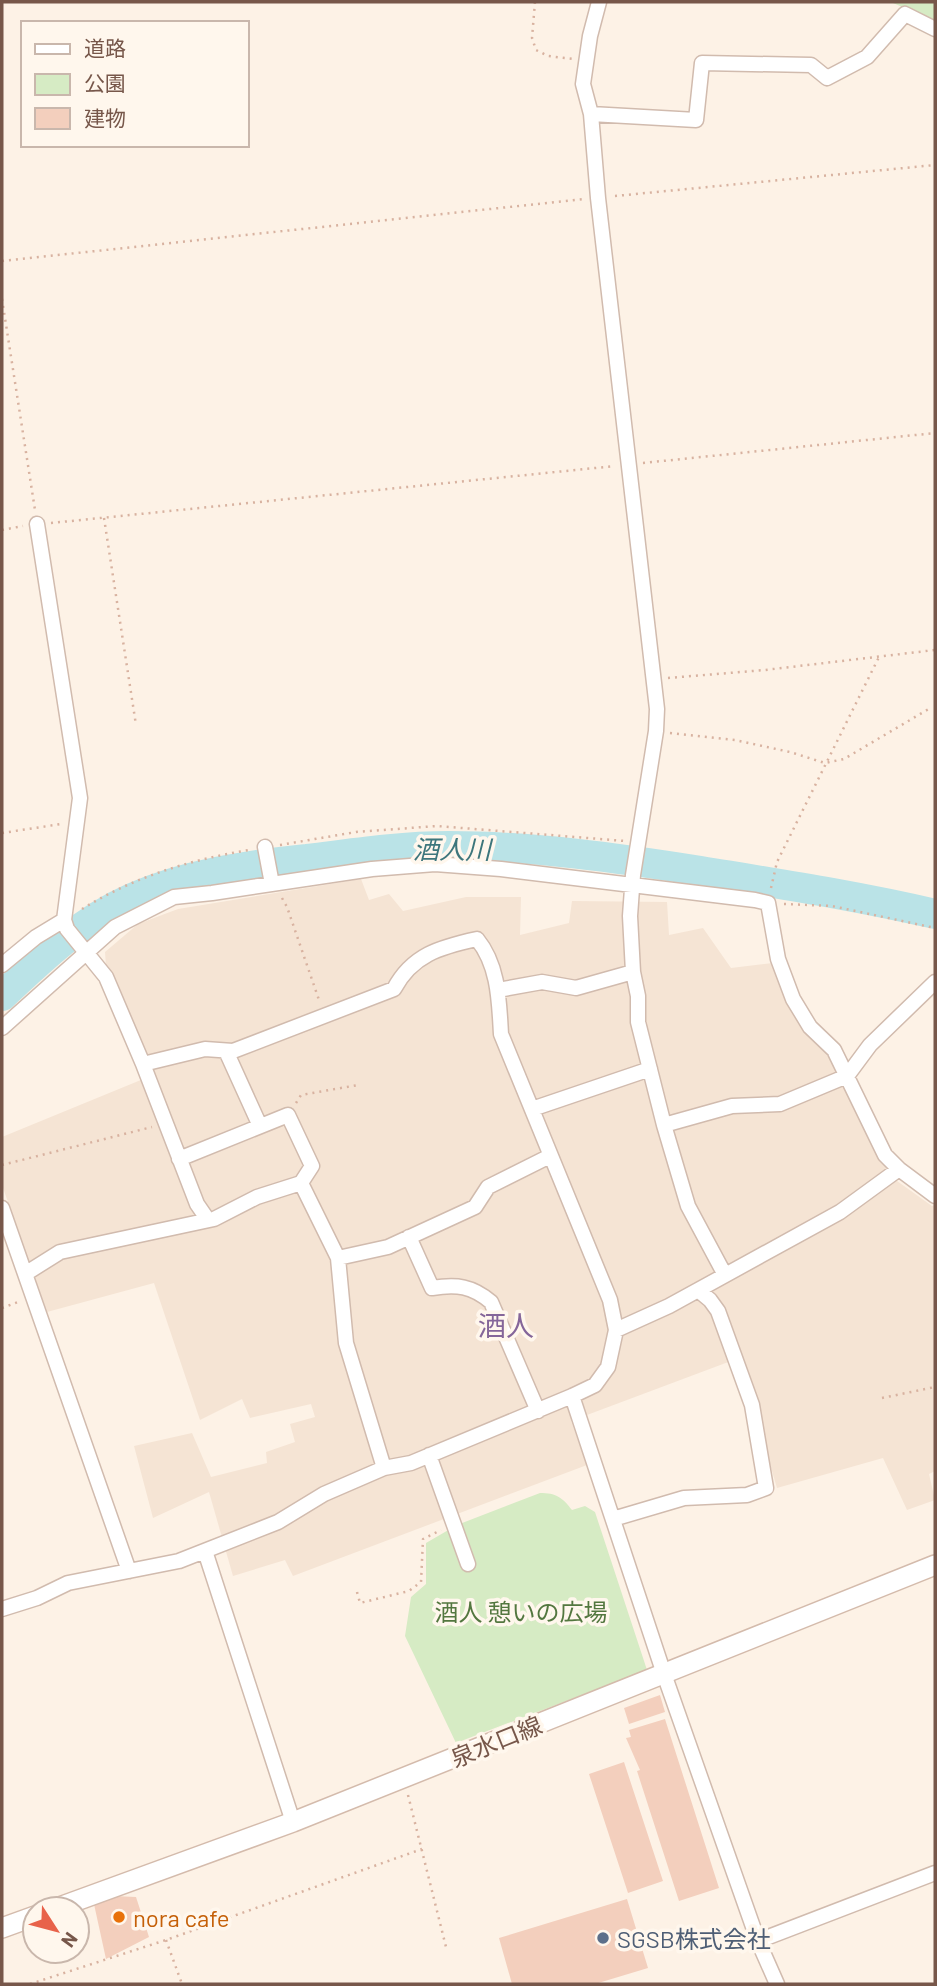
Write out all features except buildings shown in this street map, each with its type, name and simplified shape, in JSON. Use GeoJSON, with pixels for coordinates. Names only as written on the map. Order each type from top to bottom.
{"type":"FeatureCollection","features":[{"type":"Feature","properties":{"kind":"main road","name":"泉水口線"},"geometry":{"type":"LineString","coordinates":[[91,1896],[293,1822],[935,1564]]}},
{"type":"Feature","properties":{"kind":"main road"},"geometry":{"type":"LineString","coordinates":[[2,1928],[21,1921]]}},
{"type":"Feature","properties":{"kind":"street"},"geometry":{"type":"LineString","coordinates":[[599,2],[583,84],[591,114],[598,198],[655,679],[656,731],[632,885],[630,916],[633,972],[638,996],[638,1022],[688,1206],[725,1275]]}},
{"type":"Feature","properties":{"kind":"street"},"geometry":{"type":"LineString","coordinates":[[591,114],[696,120],[702,63],[811,65],[827,78],[867,57],[905,14],[935,29]]}},
{"type":"Feature","properties":{"kind":"street"},"geometry":{"type":"LineString","coordinates":[[37,524],[80,798],[64,920],[68,929],[106,976],[197,1204],[208,1220]]}},
{"type":"Feature","properties":{"kind":"street"},"geometry":{"type":"LineString","coordinates":[[265,847],[272,884]]}},
{"type":"Feature","properties":{"kind":"street"},"geometry":{"type":"LineString","coordinates":[[2,1028],[115,927],[174,897],[372,869],[435,864],[501,869],[755,900],[768,903],[778,959],[793,999],[810,1027],[834,1049],[886,1155],[899,1169],[935,1196]]}},
{"type":"Feature","properties":{"kind":"street"},"geometry":{"type":"LineString","coordinates":[[2,965],[36,937],[64,920]]}},
{"type":"Feature","properties":{"kind":"street"},"geometry":{"type":"LineString","coordinates":[[2,1609],[37,1598],[68,1583],[179,1561],[278,1522],[324,1494],[384,1468],[411,1463],[572,1396],[595,1385],[608,1367],[616,1330],[610,1300],[500,1034],[498,990],[486,950],[477,939],[447,945],[419,959],[403,973],[394,989],[233,1051],[205,1049],[143,1064]]}},
{"type":"Feature","properties":{"kind":"street"},"geometry":{"type":"LineString","coordinates":[[498,990],[542,982],[576,988],[633,972]]}},
{"type":"Feature","properties":{"kind":"street"},"geometry":{"type":"LineString","coordinates":[[664,1125],[732,1106],[780,1104],[847,1076],[870,1045],[935,982]]}},
{"type":"Feature","properties":{"kind":"street"},"geometry":{"type":"LineString","coordinates":[[226,1051],[260,1126]]}},
{"type":"Feature","properties":{"kind":"street"},"geometry":{"type":"LineString","coordinates":[[532,1109],[650,1069]]}},
{"type":"Feature","properties":{"kind":"street"},"geometry":{"type":"LineString","coordinates":[[25,1273],[60,1252],[208,1220],[257,1197],[301,1183],[312,1166],[288,1115],[179,1159]]}},
{"type":"Feature","properties":{"kind":"street"},"geometry":{"type":"LineString","coordinates":[[338,1258],[388,1247],[475,1207],[488,1187],[550,1156]]}},
{"type":"Feature","properties":{"kind":"street"},"geometry":{"type":"LineString","coordinates":[[616,1330],[698,1290],[840,1212],[899,1169]]}},
{"type":"Feature","properties":{"kind":"street"},"geometry":{"type":"LineString","coordinates":[[301,1183],[338,1258],[346,1343],[384,1468]]}},
{"type":"Feature","properties":{"kind":"street"},"geometry":{"type":"LineString","coordinates":[[2,1208],[129,1571]]}},
{"type":"Feature","properties":{"kind":"street"},"geometry":{"type":"LineString","coordinates":[[409,1237],[432,1288],[446,1286],[476,1289],[491,1302],[538,1410]]}},
{"type":"Feature","properties":{"kind":"street"},"geometry":{"type":"LineString","coordinates":[[613,1518],[684,1498],[747,1496],[766,1488],[751,1405],[718,1311],[698,1290]]}},
{"type":"Feature","properties":{"kind":"street"},"geometry":{"type":"LineString","coordinates":[[572,1396],[664,1674],[758,1941],[777,1984]]}},
{"type":"Feature","properties":{"kind":"street"},"geometry":{"type":"LineString","coordinates":[[429,1455],[468,1564]]}},
{"type":"Feature","properties":{"kind":"street"},"geometry":{"type":"LineString","coordinates":[[205,1551],[293,1822]]}},
{"type":"Feature","properties":{"kind":"street"},"geometry":{"type":"LineString","coordinates":[[758,1941],[935,1873]]}},
{"type":"Feature","properties":{"kind":"path"},"geometry":{"type":"LineString","coordinates":[[535,2],[532,38],[536,50],[548,56],[587,61]]}},
{"type":"Feature","properties":{"kind":"path"},"geometry":{"type":"LineString","coordinates":[[2,261],[935,165]]}},
{"type":"Feature","properties":{"kind":"path"},"geometry":{"type":"LineString","coordinates":[[2,299],[37,524]]}},
{"type":"Feature","properties":{"kind":"path"},"geometry":{"type":"LineString","coordinates":[[2,530],[104,517],[935,433]]}},
{"type":"Feature","properties":{"kind":"path"},"geometry":{"type":"LineString","coordinates":[[104,517],[136,725]]}},
{"type":"Feature","properties":{"kind":"path"},"geometry":{"type":"LineString","coordinates":[[655,679],[765,670],[935,650]]}},
{"type":"Feature","properties":{"kind":"path"},"geometry":{"type":"LineString","coordinates":[[878,657],[777,862],[768,903],[832,906],[935,928]]}},
{"type":"Feature","properties":{"kind":"path"},"geometry":{"type":"LineString","coordinates":[[656,731],[735,740],[825,763],[844,759],[932,707]]}},
{"type":"Feature","properties":{"kind":"path"},"geometry":{"type":"LineString","coordinates":[[2,832],[78,821]]}},
{"type":"Feature","properties":{"kind":"path"},"geometry":{"type":"LineString","coordinates":[[64,920],[109,893],[151,874],[192,861],[356,832],[437,826],[639,842]]}},
{"type":"Feature","properties":{"kind":"path"},"geometry":{"type":"LineString","coordinates":[[272,884],[287,907],[324,1016]]}},
{"type":"Feature","properties":{"kind":"path"},"geometry":{"type":"LineString","coordinates":[[288,1115],[301,1095],[358,1085]]}},
{"type":"Feature","properties":{"kind":"path"},"geometry":{"type":"LineString","coordinates":[[2,1165],[166,1124]]}},
{"type":"Feature","properties":{"kind":"path"},"geometry":{"type":"LineString","coordinates":[[882,1398],[935,1387]]}},
{"type":"Feature","properties":{"kind":"path"},"geometry":{"type":"LineString","coordinates":[[357,1592],[359,1603],[408,1591],[421,1582],[423,1539],[454,1524]]}},
{"type":"Feature","properties":{"kind":"path"},"geometry":{"type":"LineString","coordinates":[[403,1778],[446,1947]]}},
{"type":"Feature","properties":{"kind":"path"},"geometry":{"type":"LineString","coordinates":[[30,1984],[166,1940],[422,1849]]}},
{"type":"Feature","properties":{"kind":"path"},"geometry":{"type":"LineString","coordinates":[[166,1940],[182,1984]]}},
{"type":"Feature","properties":{"kind":"shaded area"},"geometry":{"type":"Polygon","coordinates":[[[361,879],[369,900],[389,894],[403,911],[466,897],[521,897],[520,935],[569,923],[572,901],[667,902],[669,935],[703,928],[731,968],[773,963],[802,1026],[832,1058],[876,1151],[897,1181],[932,1206],[935,1205],[935,1471],[929,1474],[935,1500],[907,1510],[883,1458],[777,1488],[739,1358],[571,1421],[587,1465],[293,1576],[285,1560],[233,1576],[209,1492],[153,1518],[134,1446],[192,1433],[211,1477],[267,1463],[266,1452],[295,1442],[290,1424],[315,1417],[311,1404],[250,1418],[242,1399],[200,1420],[154,1283],[47,1312],[2,1185],[2,1137],[153,1075],[106,966],[105,952],[138,924],[178,909],[361,879]]]}},
{"type":"Feature","properties":{"kind":"green space"},"geometry":{"type":"Polygon","coordinates":[[[891,2],[935,2],[935,21],[893,3],[891,2]]]}},
{"type":"Feature","properties":{"kind":"green space","name":"酒人 憩いの広場"},"geometry":{"type":"Polygon","coordinates":[[[540,1493],[558,1497],[572,1510],[585,1506],[595,1512],[647,1670],[456,1743],[405,1636],[411,1597],[426,1584],[426,1543],[457,1525],[540,1493]]]}},
{"type":"Feature","properties":{"kind":"waterway","name":"酒人川"},"geometry":{"type":"LineString","coordinates":[[2,996],[47,955],[96,917],[153,890],[240,868],[395,849],[431,846],[481,847],[607,857],[819,891],[935,914]]}},
{"type":"Feature","properties":{"kind":"place","name":"nora cafe"},"geometry":{"type":"Point","coordinates":[119,1917]}},
{"type":"Feature","properties":{"kind":"place","name":"SGSB株式会社"},"geometry":{"type":"Point","coordinates":[603,1938]}},
{"type":"Feature","properties":{"kind":"district","name":"酒人"},"geometry":{"type":"Point","coordinates":[506,1325]}}]}
